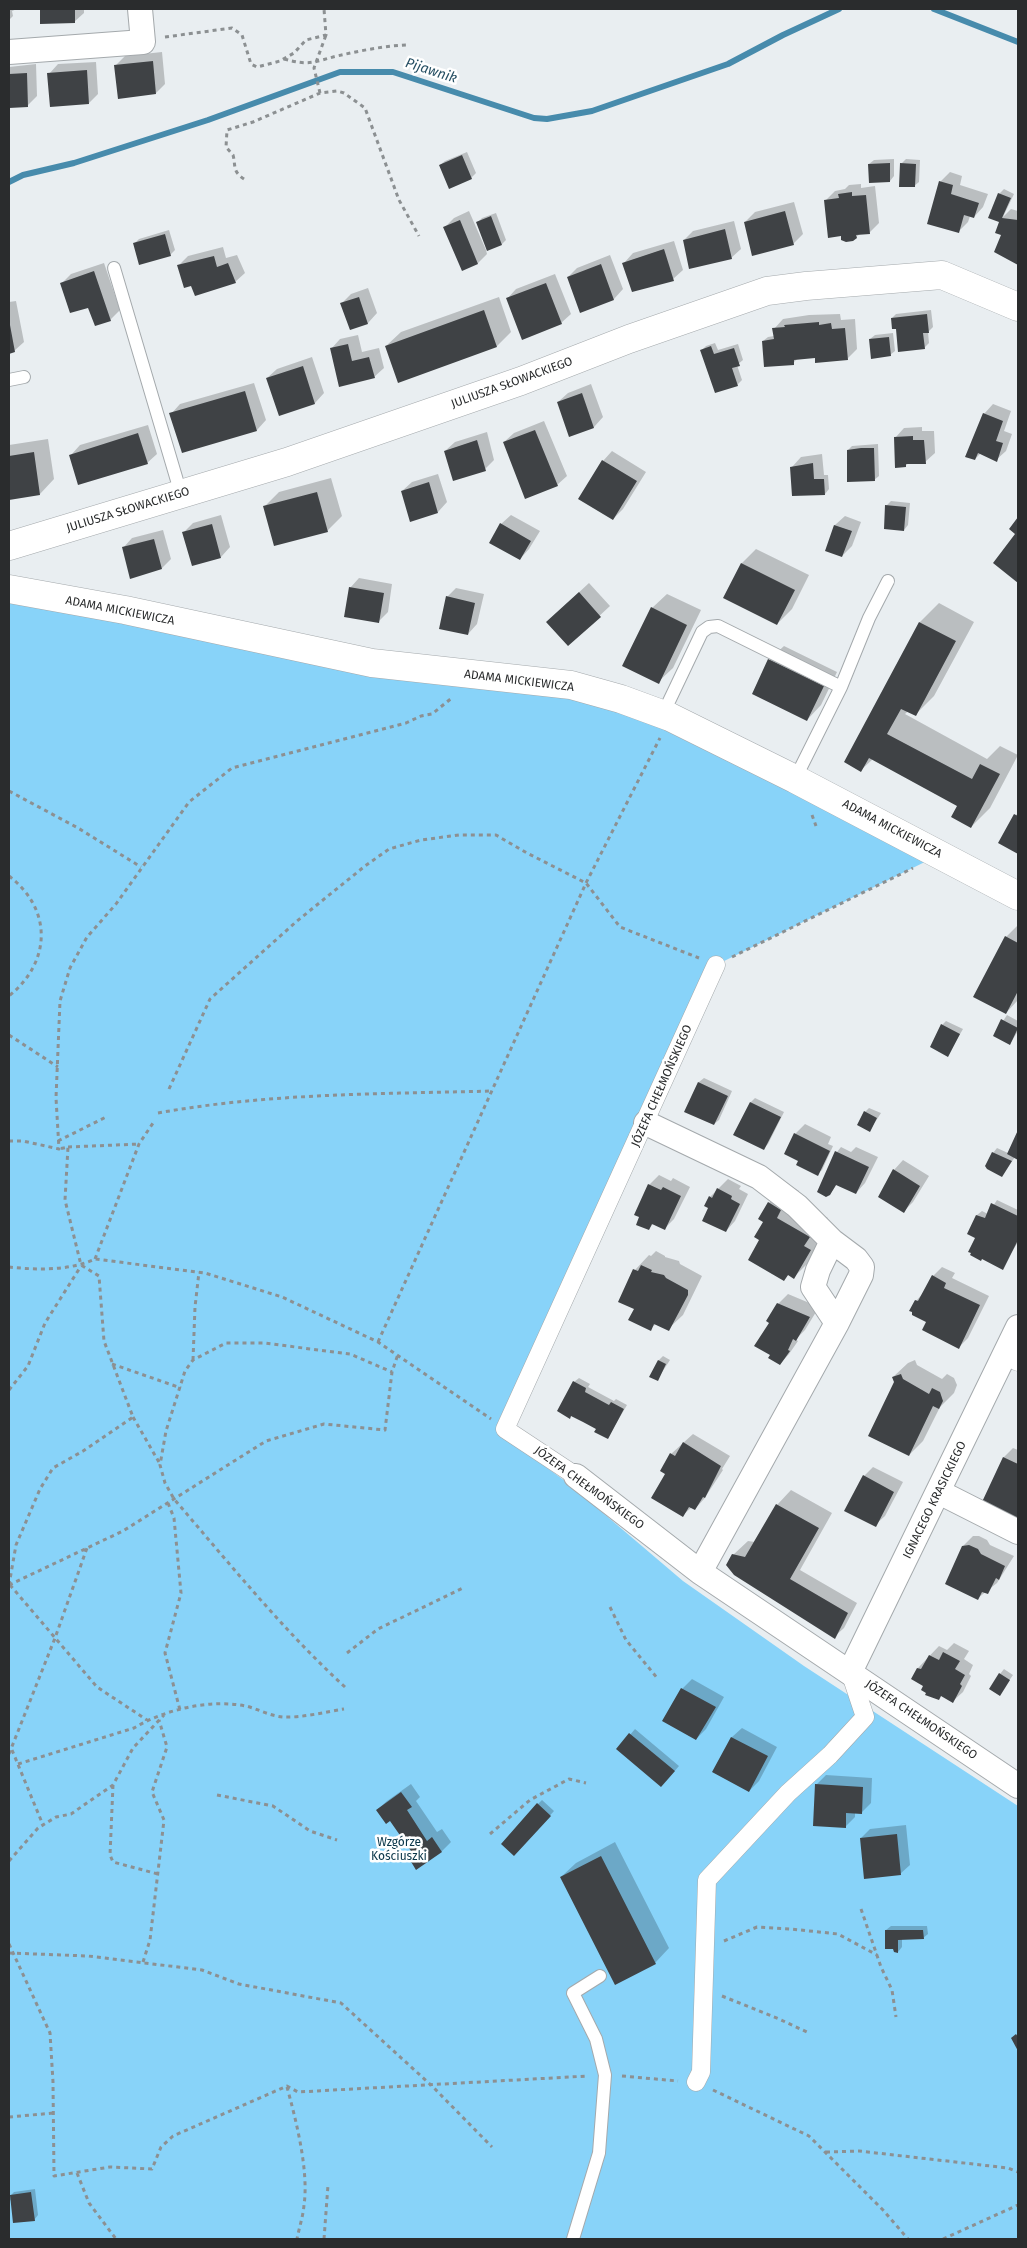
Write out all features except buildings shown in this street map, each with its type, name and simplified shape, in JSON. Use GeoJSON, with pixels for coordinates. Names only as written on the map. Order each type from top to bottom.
{"type":"FeatureCollection","features":[{"type":"Feature","properties":{"kind":"street"},"geometry":{"type":"LineString","coordinates":[[9,52],[143,42],[140,9]]}},
{"type":"Feature","properties":{"kind":"street","name":"JULIUSZA SŁOWACKIEGO"},"geometry":{"type":"LineString","coordinates":[[9,546],[314,453],[521,381],[629,339],[767,292],[806,286],[942,275],[1018,307]]}},
{"type":"Feature","properties":{"kind":"street","name":"ADAMA MICKIEWICZA"},"geometry":{"type":"LineString","coordinates":[[9,589],[125,610],[372,663],[571,685],[621,698],[666,716],[795,779],[1018,896]]}},
{"type":"Feature","properties":{"kind":"street","name":"JÓZEFA CHEŁMOŃSKIEGO"},"geometry":{"type":"LineString","coordinates":[[716,965],[646,1123],[505,1429],[576,1476],[700,1572],[1018,1786]]}},
{"type":"Feature","properties":{"kind":"street"},"geometry":{"type":"LineString","coordinates":[[646,1123],[759,1177],[797,1206],[832,1241],[856,1259],[862,1267],[861,1275],[837,1323],[700,1572]]}},
{"type":"Feature","properties":{"kind":"street"},"geometry":{"type":"LineString","coordinates":[[832,1241],[818,1270],[814,1287],[837,1323]]}},
{"type":"Feature","properties":{"kind":"street","name":"IGNACEGO KRASICKIEGO"},"geometry":{"type":"LineString","coordinates":[[850,1672],[939,1492],[1012,1359],[1018,1327]]}},
{"type":"Feature","properties":{"kind":"street"},"geometry":{"type":"LineString","coordinates":[[939,1492],[1018,1532]]}},
{"type":"Feature","properties":{"kind":"street"},"geometry":{"type":"LineString","coordinates":[[696,2082],[701,2072],[706,1880],[788,1793],[830,1755],[865,1717],[850,1672]]}},
{"type":"Feature","properties":{"kind":"lane"},"geometry":{"type":"LineString","coordinates":[[114,268],[181,494]]}},
{"type":"Feature","properties":{"kind":"lane"},"geometry":{"type":"LineString","coordinates":[[9,380],[24,377]]}},
{"type":"Feature","properties":{"kind":"lane"},"geometry":{"type":"LineString","coordinates":[[795,779],[840,687],[869,618],[888,581]]}},
{"type":"Feature","properties":{"kind":"lane"},"geometry":{"type":"LineString","coordinates":[[666,716],[673,690],[702,632],[709,627],[718,626],[840,687]]}},
{"type":"Feature","properties":{"kind":"lane"},"geometry":{"type":"LineString","coordinates":[[573,2239],[599,2153],[605,2075],[596,2039],[574,1993],[600,1976]]}},
{"type":"Feature","properties":{"kind":"path"},"geometry":{"type":"LineString","coordinates":[[320,93],[314,68],[326,35],[324,9]]}},
{"type":"Feature","properties":{"kind":"path"},"geometry":{"type":"LineString","coordinates":[[142,39],[232,28],[242,35],[250,64],[257,67],[284,59],[294,53],[306,40],[326,35]]}},
{"type":"Feature","properties":{"kind":"path"},"geometry":{"type":"LineString","coordinates":[[284,59],[305,64],[316,63],[336,56],[406,45]]}},
{"type":"Feature","properties":{"kind":"path"},"geometry":{"type":"LineString","coordinates":[[244,178],[236,174],[233,155],[226,147],[227,130],[253,122],[320,93],[337,91],[344,93],[365,108],[399,200],[418,236]]}},
{"type":"Feature","properties":{"kind":"path"},"geometry":{"type":"LineString","coordinates":[[59,1149],[56,1098],[60,1001],[70,968],[87,937],[116,904],[189,802],[232,768],[406,723],[421,716],[432,714],[454,696]]}},
{"type":"Feature","properties":{"kind":"path"},"geometry":{"type":"LineString","coordinates":[[378,1342],[586,883],[666,716]]}},
{"type":"Feature","properties":{"kind":"path"},"geometry":{"type":"LineString","coordinates":[[9,792],[78,828],[141,867]]}},
{"type":"Feature","properties":{"kind":"path"},"geometry":{"type":"LineString","coordinates":[[169,1089],[210,999],[297,921],[389,849],[421,840],[459,835],[496,835],[586,883],[620,927],[716,965],[940,854]]}},
{"type":"Feature","properties":{"kind":"path"},"geometry":{"type":"LineString","coordinates":[[9,876],[23,888],[33,902],[40,919],[42,937],[33,971],[22,985],[9,996]]}},
{"type":"Feature","properties":{"kind":"path"},"geometry":{"type":"LineString","coordinates":[[9,1035],[58,1067]]}},
{"type":"Feature","properties":{"kind":"path"},"geometry":{"type":"LineString","coordinates":[[158,1113],[210,1104],[292,1098],[493,1090]]}},
{"type":"Feature","properties":{"kind":"path"},"geometry":{"type":"LineString","coordinates":[[58,1141],[108,1116]]}},
{"type":"Feature","properties":{"kind":"path"},"geometry":{"type":"LineString","coordinates":[[95,1259],[139,1144],[153,1123]]}},
{"type":"Feature","properties":{"kind":"path"},"geometry":{"type":"LineString","coordinates":[[9,1141],[23,1141],[59,1149],[139,1144]]}},
{"type":"Feature","properties":{"kind":"path"},"geometry":{"type":"LineString","coordinates":[[68,1147],[65,1200],[81,1265],[99,1276],[104,1341],[132,1417],[160,1465],[165,1483],[174,1499],[258,1596],[324,1668],[345,1687]]}},
{"type":"Feature","properties":{"kind":"path"},"geometry":{"type":"LineString","coordinates":[[9,1267],[34,1270],[81,1265],[95,1259],[199,1272],[282,1297],[378,1342],[505,1429]]}},
{"type":"Feature","properties":{"kind":"path"},"geometry":{"type":"LineString","coordinates":[[9,1390],[28,1366],[45,1324],[81,1265]]}},
{"type":"Feature","properties":{"kind":"path"},"geometry":{"type":"LineString","coordinates":[[192,1360],[199,1272]]}},
{"type":"Feature","properties":{"kind":"path"},"geometry":{"type":"LineString","coordinates":[[160,1465],[166,1431],[181,1388],[185,1370],[192,1360],[226,1343],[264,1343],[350,1354],[392,1372]]}},
{"type":"Feature","properties":{"kind":"path"},"geometry":{"type":"LineString","coordinates":[[9,1585],[122,1531],[266,1441],[324,1424],[385,1430],[392,1372],[398,1354]]}},
{"type":"Feature","properties":{"kind":"path"},"geometry":{"type":"LineString","coordinates":[[112,1364],[181,1388]]}},
{"type":"Feature","properties":{"kind":"path"},"geometry":{"type":"LineString","coordinates":[[9,1585],[16,1545],[40,1490],[53,1468],[83,1451],[132,1417]]}},
{"type":"Feature","properties":{"kind":"path"},"geometry":{"type":"LineString","coordinates":[[168,1502],[174,1518],[181,1592],[165,1653],[180,1710]]}},
{"type":"Feature","properties":{"kind":"path"},"geometry":{"type":"LineString","coordinates":[[9,1754],[88,1548]]}},
{"type":"Feature","properties":{"kind":"path"},"geometry":{"type":"LineString","coordinates":[[9,1585],[97,1687],[147,1720]]}},
{"type":"Feature","properties":{"kind":"path"},"geometry":{"type":"LineString","coordinates":[[347,1653],[378,1629],[463,1588]]}},
{"type":"Feature","properties":{"kind":"path"},"geometry":{"type":"LineString","coordinates":[[610,1607],[626,1640],[658,1679]]}},
{"type":"Feature","properties":{"kind":"path"},"geometry":{"type":"LineString","coordinates":[[18,1764],[134,1728],[147,1720],[165,1714],[207,1704],[246,1706],[284,1717],[344,1709]]}},
{"type":"Feature","properties":{"kind":"path"},"geometry":{"type":"LineString","coordinates":[[158,1874],[112,1862],[110,1855],[113,1785],[133,1748],[165,1714]]}},
{"type":"Feature","properties":{"kind":"path"},"geometry":{"type":"LineString","coordinates":[[143,1962],[150,1940],[164,1820],[152,1792],[167,1747],[159,1720]]}},
{"type":"Feature","properties":{"kind":"path"},"geometry":{"type":"LineString","coordinates":[[12,1749],[43,1826]]}},
{"type":"Feature","properties":{"kind":"path"},"geometry":{"type":"LineString","coordinates":[[490,1834],[530,1800],[568,1779],[586,1783]]}},
{"type":"Feature","properties":{"kind":"path"},"geometry":{"type":"LineString","coordinates":[[9,1861],[43,1826],[56,1817],[71,1814],[113,1785]]}},
{"type":"Feature","properties":{"kind":"path"},"geometry":{"type":"LineString","coordinates":[[217,1795],[273,1806],[310,1831],[337,1840]]}},
{"type":"Feature","properties":{"kind":"path"},"geometry":{"type":"LineString","coordinates":[[861,1908],[877,1955],[892,1990],[896,2017]]}},
{"type":"Feature","properties":{"kind":"path"},"geometry":{"type":"LineString","coordinates":[[704,1953],[736,1935],[757,1927],[838,1934],[877,1955]]}},
{"type":"Feature","properties":{"kind":"path"},"geometry":{"type":"LineString","coordinates":[[9,1944],[10,1952],[50,2033],[54,2113],[54,2176],[110,2167],[152,2169],[161,2147],[173,2136],[287,2086]]}},
{"type":"Feature","properties":{"kind":"path"},"geometry":{"type":"LineString","coordinates":[[10,1952],[88,1956],[202,1970],[239,1984],[342,2003],[432,2086],[492,2147]]}},
{"type":"Feature","properties":{"kind":"path"},"geometry":{"type":"LineString","coordinates":[[704,1990],[771,2015],[809,2034]]}},
{"type":"Feature","properties":{"kind":"path"},"geometry":{"type":"LineString","coordinates":[[287,2086],[298,2092],[605,2075],[696,2082],[810,2136],[883,2210],[908,2239]]}},
{"type":"Feature","properties":{"kind":"path"},"geometry":{"type":"LineString","coordinates":[[287,2086],[298,2129],[304,2182],[304,2204],[298,2239]]}},
{"type":"Feature","properties":{"kind":"path"},"geometry":{"type":"LineString","coordinates":[[9,2117],[54,2113]]}},
{"type":"Feature","properties":{"kind":"path"},"geometry":{"type":"LineString","coordinates":[[825,2152],[859,2151],[1008,2168],[1018,2172]]}},
{"type":"Feature","properties":{"kind":"path"},"geometry":{"type":"LineString","coordinates":[[77,2173],[89,2203],[116,2239]]}},
{"type":"Feature","properties":{"kind":"path"},"geometry":{"type":"LineString","coordinates":[[324,2239],[328,2185]]}},
{"type":"Feature","properties":{"kind":"path"},"geometry":{"type":"LineString","coordinates":[[943,2239],[1018,2205]]}},
{"type":"Feature","properties":{"kind":"green space","name":"Wzgórze Kościuszki"},"geometry":{"type":"Polygon","coordinates":[[[9,602],[571,685],[941,854],[716,965],[505,1429],[519,1447],[569,1484],[683,1581],[804,1666],[1018,1806],[1018,2239],[9,2239],[9,602]]]}},
{"type":"Feature","properties":{"kind":"waterway","name":"Pijawnik"},"geometry":{"type":"LineString","coordinates":[[9,182],[23,175],[74,163],[208,120],[340,72],[393,72],[534,118],[547,119],[592,111],[728,64],[783,35],[839,9]]}},
{"type":"Feature","properties":{"kind":"waterway","name":"Pijawnik"},"geometry":{"type":"LineString","coordinates":[[934,9],[1018,42]]}}]}
